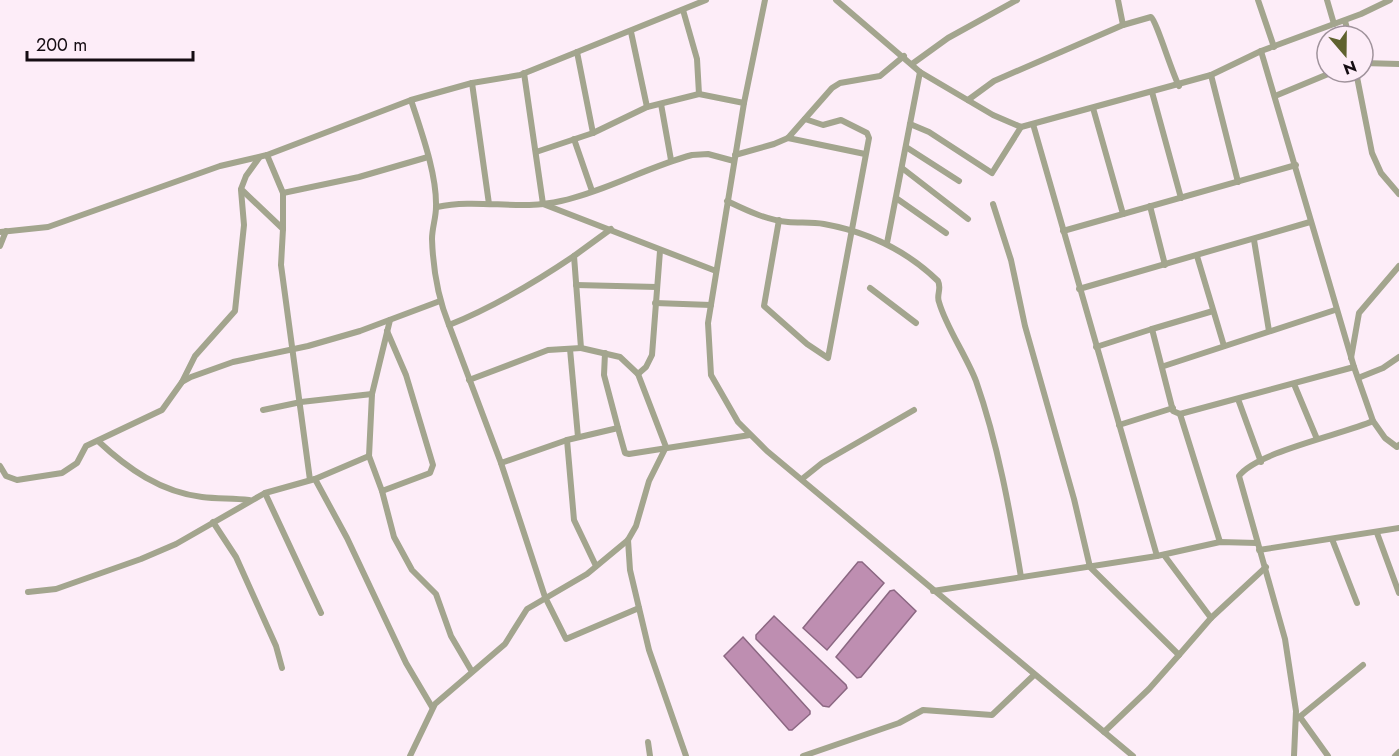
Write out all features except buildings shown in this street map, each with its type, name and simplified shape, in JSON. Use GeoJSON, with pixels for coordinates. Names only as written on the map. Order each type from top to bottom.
{"type":"FeatureCollection","features":[{"type":"Feature","properties":{"kind":"street"},"geometry":{"type":"LineString","coordinates":[[0,246],[3,232],[48,227],[220,166],[259,158],[411,100],[471,83],[524,73],[706,0]]}},
{"type":"Feature","properties":{"kind":"street"},"geometry":{"type":"LineString","coordinates":[[765,0],[734,158],[708,323],[711,375],[738,422],[750,435],[933,591],[1133,756]]}},
{"type":"Feature","properties":{"kind":"street"},"geometry":{"type":"LineString","coordinates":[[836,0],[920,72],[1011,124],[1021,127],[1179,86],[1211,75],[1261,51],[1315,31]]}},
{"type":"Feature","properties":{"kind":"street"},"geometry":{"type":"LineString","coordinates":[[912,64],[948,38],[1017,0]]}},
{"type":"Feature","properties":{"kind":"street"},"geometry":{"type":"LineString","coordinates":[[1118,0],[1123,25]]}},
{"type":"Feature","properties":{"kind":"street"},"geometry":{"type":"LineString","coordinates":[[1258,0],[1274,47]]}},
{"type":"Feature","properties":{"kind":"street"},"geometry":{"type":"LineString","coordinates":[[1328,0],[1334,24],[1345,21],[1380,2],[1390,0]]}},
{"type":"Feature","properties":{"kind":"street"},"geometry":{"type":"LineString","coordinates":[[683,10],[697,59],[699,94]]}},
{"type":"Feature","properties":{"kind":"street"},"geometry":{"type":"LineString","coordinates":[[968,100],[994,81],[1144,18],[1155,19],[1170,70],[1179,86]]}},
{"type":"Feature","properties":{"kind":"street"},"geometry":{"type":"LineString","coordinates":[[631,32],[647,107]]}},
{"type":"Feature","properties":{"kind":"street"},"geometry":{"type":"LineString","coordinates":[[1261,51],[1296,165],[1335,310],[1354,367],[1373,421],[1385,438],[1397,447],[1399,445]]}},
{"type":"Feature","properties":{"kind":"street"},"geometry":{"type":"LineString","coordinates":[[577,52],[593,133]]}},
{"type":"Feature","properties":{"kind":"street"},"geometry":{"type":"LineString","coordinates":[[436,207],[458,202],[543,204],[592,191],[672,160],[700,154],[734,158],[788,138],[805,120],[816,103],[832,88],[840,83],[880,76],[904,56]]}},
{"type":"Feature","properties":{"kind":"street"},"geometry":{"type":"LineString","coordinates":[[1375,63],[1399,64]]}},
{"type":"Feature","properties":{"kind":"street"},"geometry":{"type":"LineString","coordinates":[[887,243],[920,72]]}},
{"type":"Feature","properties":{"kind":"street"},"geometry":{"type":"LineString","coordinates":[[524,73],[543,204]]}},
{"type":"Feature","properties":{"kind":"street"},"geometry":{"type":"LineString","coordinates":[[1211,75],[1238,182]]}},
{"type":"Feature","properties":{"kind":"street"},"geometry":{"type":"LineString","coordinates":[[1275,96],[1315,80]]}},
{"type":"Feature","properties":{"kind":"street"},"geometry":{"type":"LineString","coordinates":[[471,83],[489,204]]}},
{"type":"Feature","properties":{"kind":"street"},"geometry":{"type":"LineString","coordinates":[[1358,84],[1370,147],[1381,173],[1399,194]]}},
{"type":"Feature","properties":{"kind":"street"},"geometry":{"type":"LineString","coordinates":[[1152,92],[1181,198]]}},
{"type":"Feature","properties":{"kind":"street"},"geometry":{"type":"LineString","coordinates":[[536,152],[593,133],[647,107],[699,94],[744,103]]}},
{"type":"Feature","properties":{"kind":"street"},"geometry":{"type":"LineString","coordinates":[[411,100],[428,157],[436,207],[432,239],[440,301],[501,463],[545,597],[567,640],[639,608]]}},
{"type":"Feature","properties":{"kind":"street"},"geometry":{"type":"LineString","coordinates":[[661,104],[672,160]]}},
{"type":"Feature","properties":{"kind":"street"},"geometry":{"type":"LineString","coordinates":[[1093,108],[1123,214]]}},
{"type":"Feature","properties":{"kind":"street"},"geometry":{"type":"LineString","coordinates":[[779,220],[764,306],[807,344],[828,358],[869,138],[863,131],[841,120],[822,125],[805,120]]}},
{"type":"Feature","properties":{"kind":"street"},"geometry":{"type":"LineString","coordinates":[[910,124],[929,132],[992,173],[1021,127]]}},
{"type":"Feature","properties":{"kind":"street"},"geometry":{"type":"LineString","coordinates":[[1033,124],[1119,425],[1161,556],[1211,618]]}},
{"type":"Feature","properties":{"kind":"street"},"geometry":{"type":"LineString","coordinates":[[788,138],[865,154]]}},
{"type":"Feature","properties":{"kind":"street"},"geometry":{"type":"LineString","coordinates":[[574,139],[592,191]]}},
{"type":"Feature","properties":{"kind":"street"},"geometry":{"type":"LineString","coordinates":[[906,147],[959,181]]}},
{"type":"Feature","properties":{"kind":"street"},"geometry":{"type":"LineString","coordinates":[[267,155],[283,193],[281,265],[313,480],[347,538],[406,663],[432,707]]}},
{"type":"Feature","properties":{"kind":"street"},"geometry":{"type":"LineString","coordinates":[[283,193],[349,180],[428,157]]}},
{"type":"Feature","properties":{"kind":"street"},"geometry":{"type":"LineString","coordinates":[[0,466],[10,479],[21,480],[48,477],[70,470],[77,463],[82,449],[162,410],[182,382],[195,356],[235,311],[243,225],[241,189],[246,176],[259,158]]}},
{"type":"Feature","properties":{"kind":"street"},"geometry":{"type":"LineString","coordinates":[[1063,231],[1296,165]]}},
{"type":"Feature","properties":{"kind":"street"},"geometry":{"type":"LineString","coordinates":[[902,168],[968,219]]}},
{"type":"Feature","properties":{"kind":"street"},"geometry":{"type":"LineString","coordinates":[[241,189],[283,229]]}},
{"type":"Feature","properties":{"kind":"street"},"geometry":{"type":"LineString","coordinates":[[896,198],[946,233]]}},
{"type":"Feature","properties":{"kind":"street"},"geometry":{"type":"LineString","coordinates":[[727,201],[759,216],[822,223],[887,243],[940,284],[938,301],[969,364],[995,450],[1022,577]]}},
{"type":"Feature","properties":{"kind":"street"},"geometry":{"type":"LineString","coordinates":[[543,204],[716,271]]}},
{"type":"Feature","properties":{"kind":"street"},"geometry":{"type":"LineString","coordinates":[[993,204],[1011,260],[1025,326],[1074,499],[1089,567],[1179,655]]}},
{"type":"Feature","properties":{"kind":"street"},"geometry":{"type":"LineString","coordinates":[[1150,206],[1165,265]]}},
{"type":"Feature","properties":{"kind":"street"},"geometry":{"type":"LineString","coordinates":[[1079,289],[1254,240],[1310,220]]}},
{"type":"Feature","properties":{"kind":"street"},"geometry":{"type":"LineString","coordinates":[[449,325],[485,310],[527,288],[611,230]]}},
{"type":"Feature","properties":{"kind":"street"},"geometry":{"type":"LineString","coordinates":[[1254,240],[1269,331]]}},
{"type":"Feature","properties":{"kind":"street"},"geometry":{"type":"LineString","coordinates":[[638,374],[646,367],[652,355],[660,251]]}},
{"type":"Feature","properties":{"kind":"street"},"geometry":{"type":"LineString","coordinates":[[574,256],[581,348]]}},
{"type":"Feature","properties":{"kind":"street"},"geometry":{"type":"LineString","coordinates":[[1197,256],[1224,346]]}},
{"type":"Feature","properties":{"kind":"street"},"geometry":{"type":"LineString","coordinates":[[1351,358],[1359,313],[1399,266]]}},
{"type":"Feature","properties":{"kind":"street"},"geometry":{"type":"LineString","coordinates":[[576,285],[657,287]]}},
{"type":"Feature","properties":{"kind":"street"},"geometry":{"type":"LineString","coordinates":[[870,288],[916,323]]}},
{"type":"Feature","properties":{"kind":"street"},"geometry":{"type":"LineString","coordinates":[[182,382],[233,362],[294,349],[390,320],[440,301]]}},
{"type":"Feature","properties":{"kind":"street"},"geometry":{"type":"LineString","coordinates":[[655,303],[711,305]]}},
{"type":"Feature","properties":{"kind":"street"},"geometry":{"type":"LineString","coordinates":[[1164,366],[1335,310]]}},
{"type":"Feature","properties":{"kind":"street"},"geometry":{"type":"LineString","coordinates":[[1096,347],[1213,311]]}},
{"type":"Feature","properties":{"kind":"street"},"geometry":{"type":"LineString","coordinates":[[390,320],[372,394],[369,456],[382,491],[390,525],[401,551],[419,578],[436,594],[451,636],[471,670]]}},
{"type":"Feature","properties":{"kind":"street"},"geometry":{"type":"LineString","coordinates":[[1152,329],[1164,366],[1173,408],[1180,414],[1220,542]]}},
{"type":"Feature","properties":{"kind":"street"},"geometry":{"type":"LineString","coordinates":[[382,491],[430,473],[433,465],[406,375],[387,330]]}},
{"type":"Feature","properties":{"kind":"street"},"geometry":{"type":"LineString","coordinates":[[410,756],[432,707],[471,670],[505,644],[527,609],[572,584],[628,540],[636,526],[649,481],[666,447],[638,374],[620,357],[581,348],[548,350],[469,380]]}},
{"type":"Feature","properties":{"kind":"street"},"geometry":{"type":"LineString","coordinates":[[570,350],[578,437]]}},
{"type":"Feature","properties":{"kind":"street"},"geometry":{"type":"LineString","coordinates":[[605,353],[604,375],[625,453],[707,444],[750,435]]}},
{"type":"Feature","properties":{"kind":"street"},"geometry":{"type":"LineString","coordinates":[[1358,378],[1383,368],[1399,357]]}},
{"type":"Feature","properties":{"kind":"street"},"geometry":{"type":"LineString","coordinates":[[1180,414],[1354,367]]}},
{"type":"Feature","properties":{"kind":"street"},"geometry":{"type":"LineString","coordinates":[[1294,384],[1317,439]]}},
{"type":"Feature","properties":{"kind":"street"},"geometry":{"type":"LineString","coordinates":[[263,410],[301,402],[372,394]]}},
{"type":"Feature","properties":{"kind":"street"},"geometry":{"type":"LineString","coordinates":[[1238,399],[1261,462]]}},
{"type":"Feature","properties":{"kind":"street"},"geometry":{"type":"LineString","coordinates":[[1119,425],[1173,408]]}},
{"type":"Feature","properties":{"kind":"street"},"geometry":{"type":"LineString","coordinates":[[802,479],[822,463],[914,410]]}},
{"type":"Feature","properties":{"kind":"street"},"geometry":{"type":"LineString","coordinates":[[1294,756],[1298,718],[1285,639],[1239,476],[1261,462],[1317,439],[1373,421]]}},
{"type":"Feature","properties":{"kind":"street"},"geometry":{"type":"LineString","coordinates":[[501,463],[567,440],[618,428]]}},
{"type":"Feature","properties":{"kind":"street"},"geometry":{"type":"LineString","coordinates":[[567,440],[574,520],[596,566]]}},
{"type":"Feature","properties":{"kind":"street"},"geometry":{"type":"LineString","coordinates":[[98,441],[122,463],[161,486],[204,497],[250,500]]}},
{"type":"Feature","properties":{"kind":"street"},"geometry":{"type":"LineString","coordinates":[[28,592],[56,589],[141,559],[176,544],[265,493],[313,480],[369,456]]}},
{"type":"Feature","properties":{"kind":"street"},"geometry":{"type":"LineString","coordinates":[[265,493],[321,613]]}},
{"type":"Feature","properties":{"kind":"street"},"geometry":{"type":"LineString","coordinates":[[213,522],[236,557],[279,653],[282,668]]}},
{"type":"Feature","properties":{"kind":"street"},"geometry":{"type":"LineString","coordinates":[[933,591],[1161,556],[1220,542],[1258,547],[1377,533],[1399,528]]}},
{"type":"Feature","properties":{"kind":"street"},"geometry":{"type":"LineString","coordinates":[[1377,533],[1399,593]]}},
{"type":"Feature","properties":{"kind":"street"},"geometry":{"type":"LineString","coordinates":[[1332,539],[1358,603]]}},
{"type":"Feature","properties":{"kind":"street"},"geometry":{"type":"LineString","coordinates":[[628,540],[630,570],[656,677],[687,756]]}},
{"type":"Feature","properties":{"kind":"street"},"geometry":{"type":"LineString","coordinates":[[1104,732],[1149,688],[1211,618],[1266,567]]}},
{"type":"Feature","properties":{"kind":"street"},"geometry":{"type":"LineString","coordinates":[[1298,718],[1362,665]]}},
{"type":"Feature","properties":{"kind":"street"},"geometry":{"type":"LineString","coordinates":[[803,756],[899,723],[923,710],[992,715],[1034,675]]}},
{"type":"Feature","properties":{"kind":"street"},"geometry":{"type":"LineString","coordinates":[[1298,718],[1328,756]]}},
{"type":"Feature","properties":{"kind":"street"},"geometry":{"type":"LineString","coordinates":[[648,742],[650,756]]}},
{"type":"Feature","properties":{"kind":"street"},"geometry":{"type":"LineString","coordinates":[[1395,756],[1399,753]]}},
{"type":"Feature","properties":{"kind":"shaded area"},"geometry":{"type":"Polygon","coordinates":[[[858,562],[862,562],[884,583],[827,650],[803,628],[858,562]]]}},
{"type":"Feature","properties":{"kind":"shaded area"},"geometry":{"type":"Polygon","coordinates":[[[894,590],[916,611],[861,677],[857,678],[836,657],[890,591],[894,590]]]}},
{"type":"Feature","properties":{"kind":"shaded area"},"geometry":{"type":"Polygon","coordinates":[[[774,616],[846,685],[847,688],[829,707],[823,706],[756,639],[756,635],[774,616]]]}},
{"type":"Feature","properties":{"kind":"shaded area"},"geometry":{"type":"Polygon","coordinates":[[[743,637],[810,711],[810,714],[792,730],[789,730],[724,656],[743,637]]]}}]}
